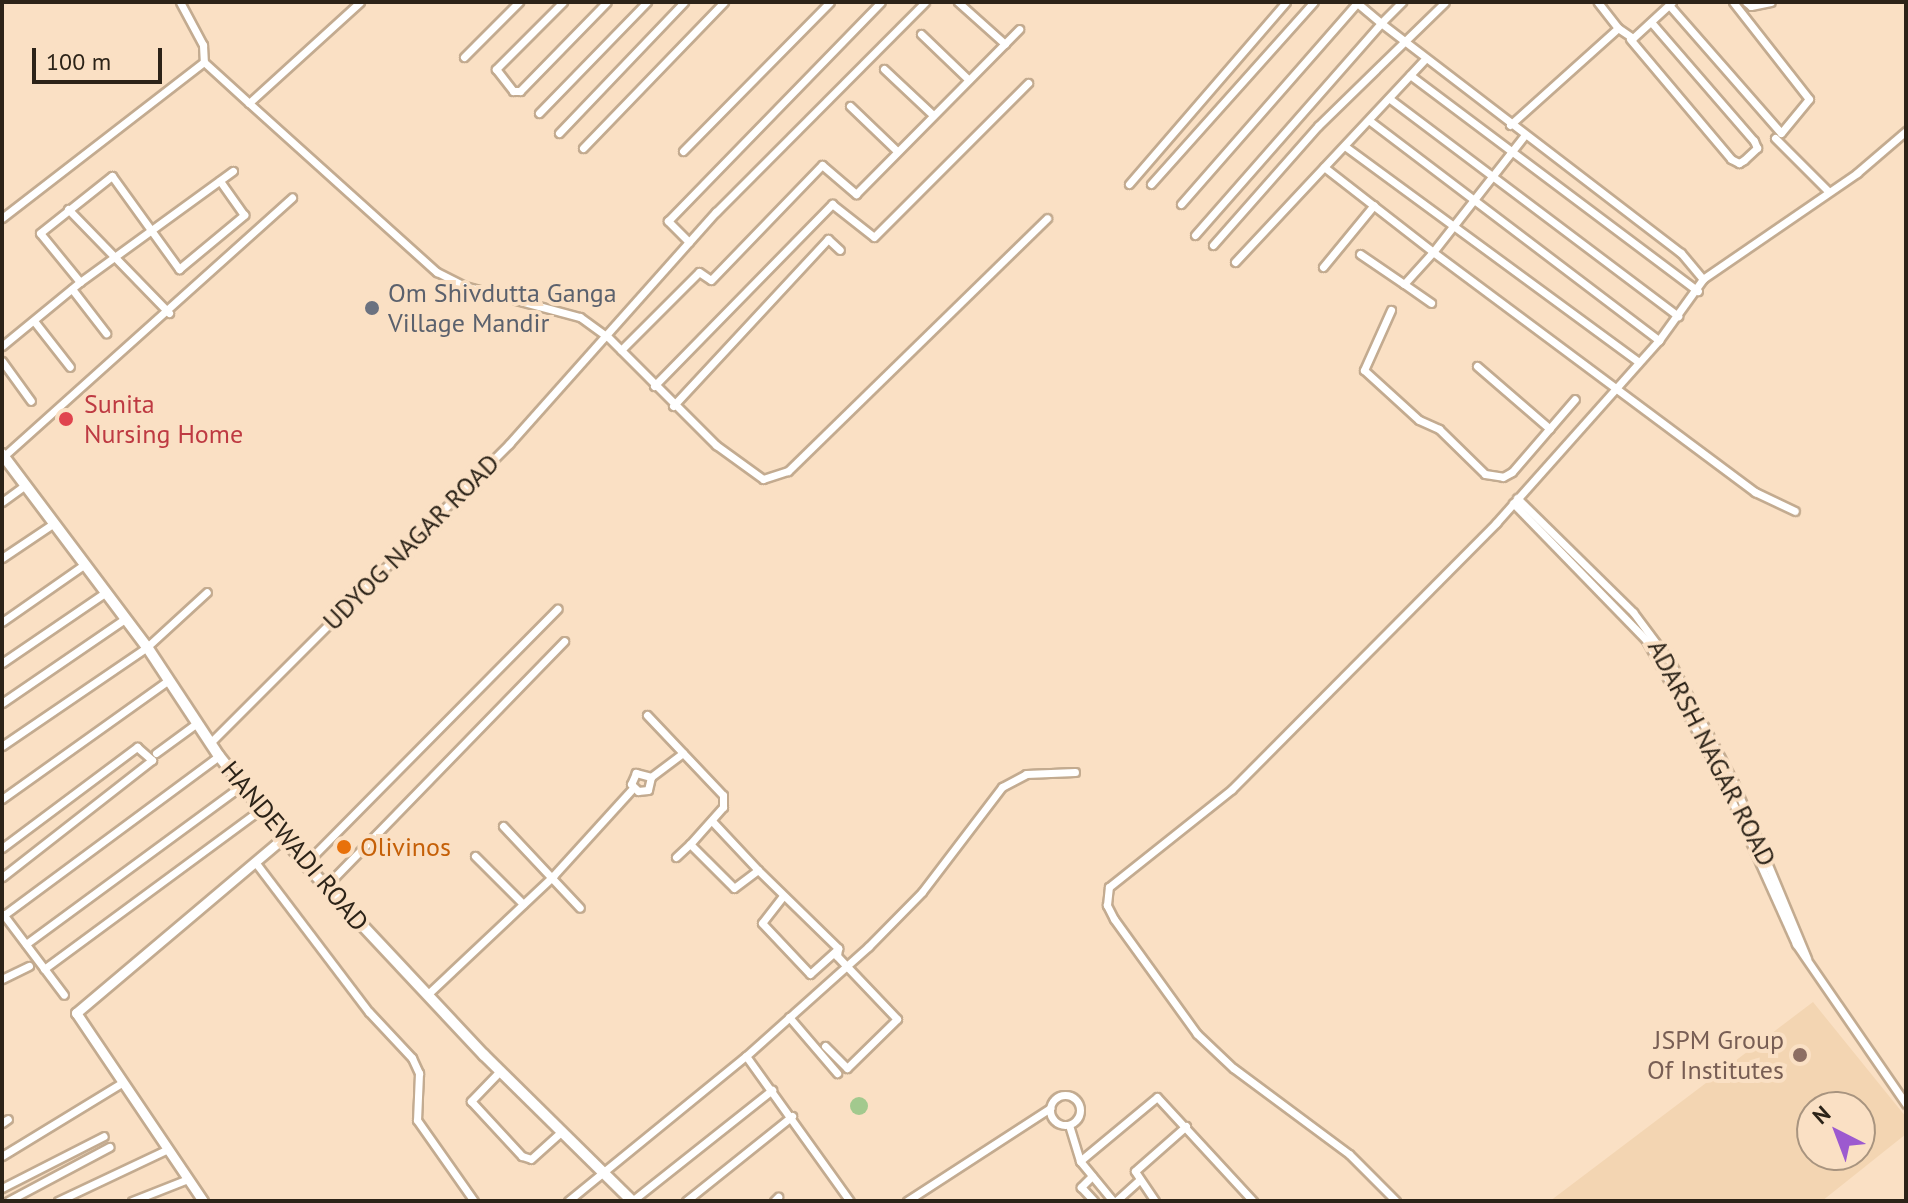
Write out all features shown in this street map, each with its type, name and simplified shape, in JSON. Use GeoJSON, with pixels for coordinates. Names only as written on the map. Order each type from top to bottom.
{"type":"FeatureCollection","features":[{"type":"Feature","properties":{"kind":"main road","name":"HANDEWADI ROAD"},"geometry":{"type":"LineString","coordinates":[[3,455],[147,647],[219,756],[283,838],[325,887],[500,1071],[632,1201]]}},
{"type":"Feature","properties":{"kind":"street"},"geometry":{"type":"LineString","coordinates":[[180,2],[203,45],[204,62],[437,272],[464,286],[565,310],[608,337],[673,406],[744,470],[763,479],[780,477],[1047,218]]}},
{"type":"Feature","properties":{"kind":"street"},"geometry":{"type":"LineString","coordinates":[[249,103],[360,2]]}},
{"type":"Feature","properties":{"kind":"street"},"geometry":{"type":"LineString","coordinates":[[464,57],[519,2]]}},
{"type":"Feature","properties":{"kind":"street"},"geometry":{"type":"LineString","coordinates":[[563,2],[496,69],[513,91],[520,91],[607,2]]}},
{"type":"Feature","properties":{"kind":"street"},"geometry":{"type":"LineString","coordinates":[[539,113],[647,2]]}},
{"type":"Feature","properties":{"kind":"street"},"geometry":{"type":"LineString","coordinates":[[559,133],[684,2]]}},
{"type":"Feature","properties":{"kind":"street"},"geometry":{"type":"LineString","coordinates":[[583,148],[724,2]]}},
{"type":"Feature","properties":{"kind":"street"},"geometry":{"type":"LineString","coordinates":[[683,151],[830,2]]}},
{"type":"Feature","properties":{"kind":"street"},"geometry":{"type":"LineString","coordinates":[[689,242],[668,221],[881,2]]}},
{"type":"Feature","properties":{"kind":"street","name":"UDYOG NAGAR ROAD"},"geometry":{"type":"LineString","coordinates":[[210,743],[365,590],[608,337],[689,242],[925,2]]}},
{"type":"Feature","properties":{"kind":"street"},"geometry":{"type":"LineString","coordinates":[[958,2],[1005,44]]}},
{"type":"Feature","properties":{"kind":"street"},"geometry":{"type":"LineString","coordinates":[[1129,184],[1286,2]]}},
{"type":"Feature","properties":{"kind":"street"},"geometry":{"type":"LineString","coordinates":[[1151,184],[1314,2]]}},
{"type":"Feature","properties":{"kind":"street"},"geometry":{"type":"LineString","coordinates":[[1181,204],[1357,2],[1524,136],[1681,253],[1703,279]]}},
{"type":"Feature","properties":{"kind":"street"},"geometry":{"type":"LineString","coordinates":[[1195,235],[1402,2]]}},
{"type":"Feature","properties":{"kind":"street"},"geometry":{"type":"LineString","coordinates":[[1213,245],[1402,39],[1445,2]]}},
{"type":"Feature","properties":{"kind":"street"},"geometry":{"type":"LineString","coordinates":[[1598,2],[1731,159],[1739,163],[1744,160],[1757,148],[1754,141],[1651,22]]}},
{"type":"Feature","properties":{"kind":"street"},"geometry":{"type":"LineString","coordinates":[[1746,2],[1751,6],[1771,2]]}},
{"type":"Feature","properties":{"kind":"street"},"geometry":{"type":"LineString","coordinates":[[1630,39],[1671,4],[1781,133],[1809,99],[1735,3]]}},
{"type":"Feature","properties":{"kind":"street"},"geometry":{"type":"LineString","coordinates":[[1510,125],[1618,28]]}},
{"type":"Feature","properties":{"kind":"street"},"geometry":{"type":"LineString","coordinates":[[621,350],[699,272],[711,280],[822,165],[856,194],[1019,29]]}},
{"type":"Feature","properties":{"kind":"street"},"geometry":{"type":"LineString","coordinates":[[921,34],[969,80]]}},
{"type":"Feature","properties":{"kind":"street"},"geometry":{"type":"LineString","coordinates":[[1235,262],[1346,147],[1425,59]]}},
{"type":"Feature","properties":{"kind":"street"},"geometry":{"type":"LineString","coordinates":[[2,218],[204,62]]}},
{"type":"Feature","properties":{"kind":"street"},"geometry":{"type":"LineString","coordinates":[[884,69],[933,115]]}},
{"type":"Feature","properties":{"kind":"street"},"geometry":{"type":"LineString","coordinates":[[1410,75],[1698,291]]}},
{"type":"Feature","properties":{"kind":"street"},"geometry":{"type":"LineString","coordinates":[[654,386],[832,204],[874,237],[1028,83]]}},
{"type":"Feature","properties":{"kind":"street"},"geometry":{"type":"LineString","coordinates":[[1390,99],[1491,179],[1678,316]]}},
{"type":"Feature","properties":{"kind":"street"},"geometry":{"type":"LineString","coordinates":[[850,106],[897,151]]}},
{"type":"Feature","properties":{"kind":"street"},"geometry":{"type":"LineString","coordinates":[[1370,121],[1473,204],[1659,340]]}},
{"type":"Feature","properties":{"kind":"street"},"geometry":{"type":"LineString","coordinates":[[1396,1201],[1318,1128],[1213,1050],[1182,1016],[1107,905],[1113,879],[1232,789],[1515,500],[1659,340],[1698,291],[1703,279],[1829,192],[1906,131]]}},
{"type":"Feature","properties":{"kind":"street"},"geometry":{"type":"LineString","coordinates":[[1404,284],[1473,204],[1524,136]]}},
{"type":"Feature","properties":{"kind":"street"},"geometry":{"type":"LineString","coordinates":[[1775,138],[1829,192]]}},
{"type":"Feature","properties":{"kind":"street"},"geometry":{"type":"LineString","coordinates":[[1346,147],[1639,362]]}},
{"type":"Feature","properties":{"kind":"street"},"geometry":{"type":"LineString","coordinates":[[1324,167],[1755,492],[1795,511]]}},
{"type":"Feature","properties":{"kind":"street"},"geometry":{"type":"LineString","coordinates":[[2,346],[80,282],[233,171]]}},
{"type":"Feature","properties":{"kind":"street"},"geometry":{"type":"LineString","coordinates":[[80,282],[40,233],[112,176],[179,269],[244,215],[220,181]]}},
{"type":"Feature","properties":{"kind":"street"},"geometry":{"type":"LineString","coordinates":[[3,455],[169,313],[292,198]]}},
{"type":"Feature","properties":{"kind":"street"},"geometry":{"type":"LineString","coordinates":[[1323,267],[1374,205]]}},
{"type":"Feature","properties":{"kind":"street"},"geometry":{"type":"LineString","coordinates":[[68,209],[169,313]]}},
{"type":"Feature","properties":{"kind":"street"},"geometry":{"type":"LineString","coordinates":[[673,406],[828,239],[840,250]]}},
{"type":"Feature","properties":{"kind":"street"},"geometry":{"type":"LineString","coordinates":[[1360,254],[1431,303]]}},
{"type":"Feature","properties":{"kind":"street"},"geometry":{"type":"LineString","coordinates":[[72,289],[106,333]]}},
{"type":"Feature","properties":{"kind":"street"},"geometry":{"type":"LineString","coordinates":[[1391,310],[1364,370],[1419,420],[1439,429],[1467,461],[1495,478],[1512,472],[1575,399]]}},
{"type":"Feature","properties":{"kind":"street"},"geometry":{"type":"LineString","coordinates":[[34,321],[70,367]]}},
{"type":"Feature","properties":{"kind":"street"},"geometry":{"type":"LineString","coordinates":[[2,361],[31,401]]}},
{"type":"Feature","properties":{"kind":"street"},"geometry":{"type":"LineString","coordinates":[[1477,366],[1550,429]]}},
{"type":"Feature","properties":{"kind":"street"},"geometry":{"type":"LineString","coordinates":[[1542,440],[1557,453]]}},
{"type":"Feature","properties":{"kind":"street"},"geometry":{"type":"LineString","coordinates":[[2,502],[25,485]]}},
{"type":"Feature","properties":{"kind":"street","name":"ADARSH NAGAR ROAD"},"geometry":{"type":"LineString","coordinates":[[1515,500],[1633,612],[1671,663],[1745,807],[1807,960],[1906,1104]]}},
{"type":"Feature","properties":{"kind":"street"},"geometry":{"type":"LineString","coordinates":[[2,558],[54,523]]}},
{"type":"Feature","properties":{"kind":"street"},"geometry":{"type":"LineString","coordinates":[[2,622],[85,564]]}},
{"type":"Feature","properties":{"kind":"street"},"geometry":{"type":"LineString","coordinates":[[2,663],[106,592]]}},
{"type":"Feature","properties":{"kind":"street"},"geometry":{"type":"LineString","coordinates":[[2,746],[147,647],[207,592]]}},
{"type":"Feature","properties":{"kind":"street"},"geometry":{"type":"LineString","coordinates":[[305,864],[557,609]]}},
{"type":"Feature","properties":{"kind":"street"},"geometry":{"type":"LineString","coordinates":[[2,703],[126,618]]}},
{"type":"Feature","properties":{"kind":"street"},"geometry":{"type":"LineString","coordinates":[[325,887],[564,641]]}},
{"type":"Feature","properties":{"kind":"street"},"geometry":{"type":"LineString","coordinates":[[2,799],[169,680]]}},
{"type":"Feature","properties":{"kind":"street"},"geometry":{"type":"LineString","coordinates":[[647,715],[723,795],[723,807],[676,857]]}},
{"type":"Feature","properties":{"kind":"street"},"geometry":{"type":"LineString","coordinates":[[156,753],[197,723]]}},
{"type":"Feature","properties":{"kind":"street"},"geometry":{"type":"LineString","coordinates":[[2,848],[137,747],[152,760],[2,877]]}},
{"type":"Feature","properties":{"kind":"street"},"geometry":{"type":"LineString","coordinates":[[633,788],[648,790],[651,777],[683,753]]}},
{"type":"Feature","properties":{"kind":"street"},"geometry":{"type":"LineString","coordinates":[[64,995],[4,918],[219,756]]}},
{"type":"Feature","properties":{"kind":"street"},"geometry":{"type":"LineString","coordinates":[[568,1201],[746,1056],[847,966],[922,892],[1002,787],[1026,774],[1075,772]]}},
{"type":"Feature","properties":{"kind":"street"},"geometry":{"type":"LineString","coordinates":[[428,994],[553,876],[633,788],[636,773],[651,777]]}},
{"type":"Feature","properties":{"kind":"street"},"geometry":{"type":"LineString","coordinates":[[26,944],[241,786]]}},
{"type":"Feature","properties":{"kind":"street"},"geometry":{"type":"LineString","coordinates":[[44,969],[260,810]]}},
{"type":"Feature","properties":{"kind":"street"},"geometry":{"type":"LineString","coordinates":[[712,821],[783,896],[838,948],[847,966],[897,1019],[847,1068],[825,1046]]}},
{"type":"Feature","properties":{"kind":"street"},"geometry":{"type":"LineString","coordinates":[[503,826],[580,908]]}},
{"type":"Feature","properties":{"kind":"street"},"geometry":{"type":"LineString","coordinates":[[189,1201],[202,1199],[76,1013],[283,838]]}},
{"type":"Feature","properties":{"kind":"street"},"geometry":{"type":"LineString","coordinates":[[690,844],[734,888],[758,870]]}},
{"type":"Feature","properties":{"kind":"street"},"geometry":{"type":"LineString","coordinates":[[475,856],[523,904]]}},
{"type":"Feature","properties":{"kind":"street"},"geometry":{"type":"LineString","coordinates":[[255,862],[369,1012],[412,1058],[419,1073],[417,1120],[474,1201]]}},
{"type":"Feature","properties":{"kind":"street"},"geometry":{"type":"LineString","coordinates":[[783,896],[762,923],[810,974],[838,948]]}},
{"type":"Feature","properties":{"kind":"street"},"geometry":{"type":"LineString","coordinates":[[2,979],[29,966]]}},
{"type":"Feature","properties":{"kind":"street"},"geometry":{"type":"LineString","coordinates":[[789,1017],[837,1073]]}},
{"type":"Feature","properties":{"kind":"street"},"geometry":{"type":"LineString","coordinates":[[746,1056],[792,1116],[850,1201]]}},
{"type":"Feature","properties":{"kind":"street"},"geometry":{"type":"LineString","coordinates":[[500,1071],[471,1101],[522,1156],[531,1159],[562,1131]]}},
{"type":"Feature","properties":{"kind":"street"},"geometry":{"type":"LineString","coordinates":[[2,1156],[123,1082]]}},
{"type":"Feature","properties":{"kind":"street"},"geometry":{"type":"LineString","coordinates":[[632,1201],[772,1090]]}},
{"type":"Feature","properties":{"kind":"street"},"geometry":{"type":"LineString","coordinates":[[907,1201],[1050,1108],[1056,1098],[1073,1097],[1080,1112],[1069,1125]]}},
{"type":"Feature","properties":{"kind":"street"},"geometry":{"type":"LineString","coordinates":[[1080,1161],[1157,1097],[1186,1126],[1247,1199]]}},
{"type":"Feature","properties":{"kind":"street"},"geometry":{"type":"LineString","coordinates":[[1050,1108],[1057,1123],[1069,1125]]}},
{"type":"Feature","properties":{"kind":"street"},"geometry":{"type":"LineString","coordinates":[[686,1201],[792,1116]]}},
{"type":"Feature","properties":{"kind":"street"},"geometry":{"type":"LineString","coordinates":[[1069,1125],[1080,1161],[1114,1201],[1138,1181]]}},
{"type":"Feature","properties":{"kind":"street"},"geometry":{"type":"LineString","coordinates":[[1155,1201],[1138,1181],[1135,1171],[1186,1126]]}},
{"type":"Feature","properties":{"kind":"street"},"geometry":{"type":"LineString","coordinates":[[2,1188],[104,1136]]}},
{"type":"Feature","properties":{"kind":"street"},"geometry":{"type":"LineString","coordinates":[[8,1201],[109,1147]]}},
{"type":"Feature","properties":{"kind":"street"},"geometry":{"type":"LineString","coordinates":[[58,1201],[168,1149]]}},
{"type":"Feature","properties":{"kind":"street"},"geometry":{"type":"LineString","coordinates":[[1092,1176],[1081,1187],[1094,1201]]}},
{"type":"Feature","properties":{"kind":"street"},"geometry":{"type":"LineString","coordinates":[[132,1201],[188,1179]]}},
{"type":"Feature","properties":{"kind":"shaded area","name":"JSPM Group Of Institutes"},"geometry":{"type":"Polygon","coordinates":[[[1813,1002],[1906,1117],[1906,1134],[1876,1158],[1876,1091],[1796,1091],[1796,1171],[1860,1171],[1822,1201],[1550,1201],[1813,1002]]]}},
{"type":"Feature","properties":{"kind":"green space"},"geometry":{"type":"Polygon","coordinates":[[[859,1097],[868,1106],[859,1115],[850,1106],[859,1097]]]}},
{"type":"Feature","properties":{"kind":"place","name":"Om Shivdutta Ganga Village Mandir"},"geometry":{"type":"Point","coordinates":[372,308]}},
{"type":"Feature","properties":{"kind":"place","name":"Sunita Nursing Home"},"geometry":{"type":"Point","coordinates":[66,419]}},
{"type":"Feature","properties":{"kind":"place","name":"Olivinos"},"geometry":{"type":"Point","coordinates":[344,847]}},
{"type":"Feature","properties":{"kind":"place","name":"JSPM Group Of Institutes"},"geometry":{"type":"Point","coordinates":[1800,1055]}}]}
